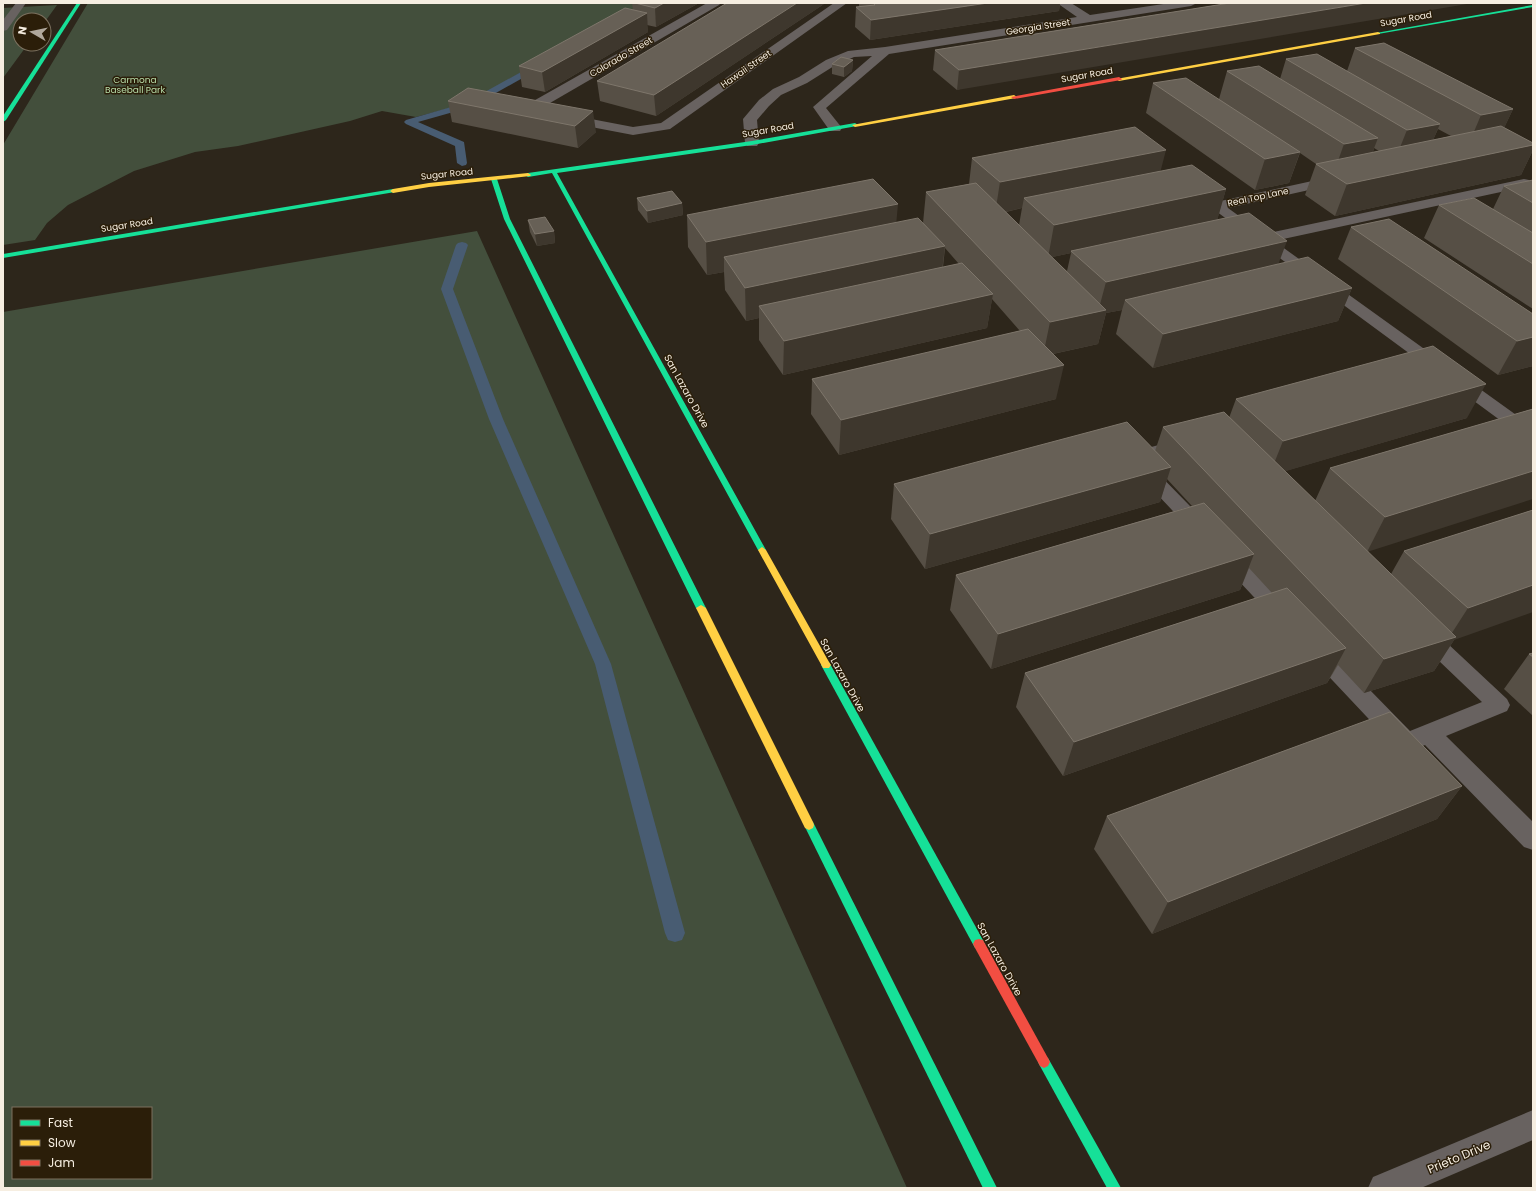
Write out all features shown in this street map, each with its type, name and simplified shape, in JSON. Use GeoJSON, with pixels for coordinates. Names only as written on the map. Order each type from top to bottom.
{"type":"FeatureCollection","features":[{"type":"Feature","properties":{"kind":"street"},"geometry":{"type":"LineString","coordinates":[[3,120],[78,3]]}},
{"type":"Feature","properties":{"kind":"street","name":"Colorado Street"},"geometry":{"type":"LineString","coordinates":[[526,110],[715,3]]}},
{"type":"Feature","properties":{"kind":"street","name":"Hawaii Street"},"geometry":{"type":"LineString","coordinates":[[526,110],[633,131],[665,126],[839,3]]}},
{"type":"Feature","properties":{"kind":"street"},"geometry":{"type":"LineString","coordinates":[[1063,3],[1088,20]]}},
{"type":"Feature","properties":{"kind":"street","name":"Georgia Street"},"geometry":{"type":"LineString","coordinates":[[803,80],[830,63],[852,54],[885,51],[1191,3]]}},
{"type":"Feature","properties":{"kind":"street","name":"Sugar Road"},"geometry":{"type":"LineString","coordinates":[[3,256],[429,185],[554,172],[752,143],[1533,6]]}},
{"type":"Feature","properties":{"kind":"street"},"geometry":{"type":"LineString","coordinates":[[835,128],[819,108],[856,78],[885,51]]}},
{"type":"Feature","properties":{"kind":"street"},"geometry":{"type":"LineString","coordinates":[[752,143],[750,119],[764,102],[777,92],[803,80],[843,89]]}},
{"type":"Feature","properties":{"kind":"street","name":"San Lazaro Drive"},"geometry":{"type":"LineString","coordinates":[[554,172],[1114,1188]]}},
{"type":"Feature","properties":{"kind":"street"},"geometry":{"type":"LineString","coordinates":[[494,179],[507,219],[990,1188]]}},
{"type":"Feature","properties":{"kind":"lane"},"geometry":{"type":"LineString","coordinates":[[3,28],[21,3]]}},
{"type":"Feature","properties":{"kind":"lane","name":"Real Top Lane"},"geometry":{"type":"LineString","coordinates":[[1348,178],[1216,206],[1533,436]]}},
{"type":"Feature","properties":{"kind":"lane"},"geometry":{"type":"LineString","coordinates":[[1262,239],[1524,183]]}},
{"type":"Feature","properties":{"kind":"lane"},"geometry":{"type":"LineString","coordinates":[[1215,436],[1499,705],[1429,734],[1406,743],[1132,458],[1215,436]]}},
{"type":"Feature","properties":{"kind":"lane"},"geometry":{"type":"LineString","coordinates":[[1429,734],[1533,839]]}},
{"type":"Feature","properties":{"kind":"lane","name":"Prieto Drive"},"geometry":{"type":"LineString","coordinates":[[1384,1188],[1533,1125]]}},
{"type":"Feature","properties":{"kind":"green space","name":"Carmona Baseball Park"},"geometry":{"type":"Polygon","coordinates":[[[88,3],[645,3],[465,104],[416,117],[382,111],[350,121],[238,146],[195,152],[134,171],[68,205],[47,223],[35,240],[3,245],[3,145],[88,3]]]}},
{"type":"Feature","properties":{"kind":"green space"},"geometry":{"type":"Polygon","coordinates":[[[57,5],[52,12],[12,12],[12,52],[22,52],[3,78],[3,8],[57,5]]]}},
{"type":"Feature","properties":{"kind":"green space"},"geometry":{"type":"Polygon","coordinates":[[[477,231],[907,1188],[3,1188],[3,312],[477,231]]]}},
{"type":"Feature","properties":{"kind":"building"},"geometry":{"type":"Polygon","coordinates":[[[635,3],[664,3],[655,8],[635,3]]]}},
{"type":"Feature","properties":{"kind":"building"},"geometry":{"type":"Polygon","coordinates":[[[727,3],[797,3],[654,95],[597,81],[727,3]]]}},
{"type":"Feature","properties":{"kind":"building"},"geometry":{"type":"Polygon","coordinates":[[[873,3],[988,3],[871,20],[856,7],[875,5],[873,3]]]}},
{"type":"Feature","properties":{"kind":"building"},"geometry":{"type":"Polygon","coordinates":[[[1230,3],[1366,3],[959,70],[935,50],[1230,3]]]}},
{"type":"Feature","properties":{"kind":"building"},"geometry":{"type":"Polygon","coordinates":[[[625,8],[647,13],[542,72],[519,66],[625,8]]]}},
{"type":"Feature","properties":{"kind":"building"},"geometry":{"type":"Polygon","coordinates":[[[1384,43],[1513,109],[1481,115],[1355,48],[1384,43]]]}},
{"type":"Feature","properties":{"kind":"building"},"geometry":{"type":"Polygon","coordinates":[[[1317,54],[1440,124],[1407,130],[1286,59],[1317,54]]]}},
{"type":"Feature","properties":{"kind":"building"},"geometry":{"type":"Polygon","coordinates":[[[841,57],[853,60],[844,67],[832,64],[841,57]]]}},
{"type":"Feature","properties":{"kind":"building"},"geometry":{"type":"Polygon","coordinates":[[[1259,66],[1378,138],[1344,144],[1227,71],[1259,66]]]}},
{"type":"Feature","properties":{"kind":"building"},"geometry":{"type":"Polygon","coordinates":[[[1186,78],[1300,152],[1265,159],[1153,83],[1186,78]]]}},
{"type":"Feature","properties":{"kind":"building"},"geometry":{"type":"Polygon","coordinates":[[[468,88],[593,111],[575,126],[448,101],[468,88]]]}},
{"type":"Feature","properties":{"kind":"building"},"geometry":{"type":"Polygon","coordinates":[[[1501,126],[1533,143],[1533,145],[1347,184],[1316,164],[1501,126]]]}},
{"type":"Feature","properties":{"kind":"building"},"geometry":{"type":"Polygon","coordinates":[[[1135,127],[1166,150],[1000,182],[972,158],[1135,127]]]}},
{"type":"Feature","properties":{"kind":"building"},"geometry":{"type":"Polygon","coordinates":[[[1192,165],[1226,189],[1054,225],[1024,198],[1192,165]]]}},
{"type":"Feature","properties":{"kind":"building"},"geometry":{"type":"Polygon","coordinates":[[[873,179],[898,204],[706,242],[687,215],[873,179]]]}},
{"type":"Feature","properties":{"kind":"building"},"geometry":{"type":"Polygon","coordinates":[[[1533,180],[1533,203],[1504,186],[1533,180]]]}},
{"type":"Feature","properties":{"kind":"building"},"geometry":{"type":"Polygon","coordinates":[[[976,183],[1106,310],[1050,322],[926,192],[976,183]]]}},
{"type":"Feature","properties":{"kind":"building"},"geometry":{"type":"Polygon","coordinates":[[[672,191],[682,203],[647,211],[637,198],[672,191]]]}},
{"type":"Feature","properties":{"kind":"building"},"geometry":{"type":"Polygon","coordinates":[[[1474,198],[1533,233],[1533,264],[1439,205],[1474,198]]]}},
{"type":"Feature","properties":{"kind":"building"},"geometry":{"type":"Polygon","coordinates":[[[1249,213],[1287,241],[1106,282],[1071,251],[1249,213]]]}},
{"type":"Feature","properties":{"kind":"building"},"geometry":{"type":"Polygon","coordinates":[[[545,217],[554,231],[535,234],[528,220],[545,217]]]}},
{"type":"Feature","properties":{"kind":"building"},"geometry":{"type":"Polygon","coordinates":[[[918,218],[945,246],[745,288],[724,257],[918,218]]]}},
{"type":"Feature","properties":{"kind":"building"},"geometry":{"type":"Polygon","coordinates":[[[1389,219],[1533,314],[1533,337],[1517,341],[1351,227],[1389,219]]]}},
{"type":"Feature","properties":{"kind":"building"},"geometry":{"type":"Polygon","coordinates":[[[1308,257],[1352,288],[1163,334],[1125,300],[1308,257]]]}},
{"type":"Feature","properties":{"kind":"building"},"geometry":{"type":"Polygon","coordinates":[[[962,263],[993,294],[784,341],[759,306],[962,263]]]}},
{"type":"Feature","properties":{"kind":"building"},"geometry":{"type":"Polygon","coordinates":[[[1028,329],[1064,365],[841,420],[812,379],[1028,329]]]}},
{"type":"Feature","properties":{"kind":"building"},"geometry":{"type":"Polygon","coordinates":[[[1433,346],[1486,384],[1283,441],[1236,399],[1433,346]]]}},
{"type":"Feature","properties":{"kind":"building"},"geometry":{"type":"Polygon","coordinates":[[[1533,409],[1533,471],[1385,517],[1330,468],[1533,409]]]}},
{"type":"Feature","properties":{"kind":"building"},"geometry":{"type":"Polygon","coordinates":[[[1224,412],[1456,637],[1384,659],[1163,427],[1224,412]]]}},
{"type":"Feature","properties":{"kind":"building"},"geometry":{"type":"Polygon","coordinates":[[[1127,422],[1171,467],[930,534],[894,484],[1127,422]]]}},
{"type":"Feature","properties":{"kind":"building"},"geometry":{"type":"Polygon","coordinates":[[[1204,503],[1254,554],[998,634],[956,575],[1204,503]]]}},
{"type":"Feature","properties":{"kind":"building"},"geometry":{"type":"Polygon","coordinates":[[[1533,510],[1533,585],[1468,608],[1404,551],[1533,510]]]}},
{"type":"Feature","properties":{"kind":"building"},"geometry":{"type":"Polygon","coordinates":[[[1287,588],[1346,648],[1074,742],[1025,673],[1287,588]]]}},
{"type":"Feature","properties":{"kind":"building"},"geometry":{"type":"Polygon","coordinates":[[[1390,712],[1462,786],[1168,902],[1107,816],[1390,712]]]}},
{"type":"Feature","properties":{"kind":"waterway"},"geometry":{"type":"LineString","coordinates":[[462,163],[460,144],[409,122],[468,105],[539,65]]}},
{"type":"Feature","properties":{"kind":"waterway"},"geometry":{"type":"LineString","coordinates":[[462,245],[447,289],[496,419],[603,664],[675,933]]}},
{"type":"Feature","properties":{"kind":"traffic: fast"},"geometry":{"type":"LineString","coordinates":[[3,120],[79,3]]}},
{"type":"Feature","properties":{"kind":"traffic: fast"},"geometry":{"type":"LineString","coordinates":[[1378,33],[1533,6]]}},
{"type":"Feature","properties":{"kind":"traffic: fast"},"geometry":{"type":"LineString","coordinates":[[528,175],[752,143],[855,125]]}},
{"type":"Feature","properties":{"kind":"traffic: fast"},"geometry":{"type":"LineString","coordinates":[[554,172],[762,550]]}},
{"type":"Feature","properties":{"kind":"traffic: fast"},"geometry":{"type":"LineString","coordinates":[[494,179],[507,219],[701,608]]}},
{"type":"Feature","properties":{"kind":"traffic: fast"},"geometry":{"type":"LineString","coordinates":[[3,256],[393,191]]}},
{"type":"Feature","properties":{"kind":"traffic: fast"},"geometry":{"type":"LineString","coordinates":[[826,665],[979,944]]}},
{"type":"Feature","properties":{"kind":"traffic: fast"},"geometry":{"type":"LineString","coordinates":[[809,825],[990,1188]]}},
{"type":"Feature","properties":{"kind":"traffic: fast"},"geometry":{"type":"LineString","coordinates":[[1044,1062],[1114,1188]]}},
{"type":"Feature","properties":{"kind":"traffic: slow"},"geometry":{"type":"LineString","coordinates":[[1119,79],[1378,33]]}},
{"type":"Feature","properties":{"kind":"traffic: slow"},"geometry":{"type":"LineString","coordinates":[[855,125],[1014,97]]}},
{"type":"Feature","properties":{"kind":"traffic: slow"},"geometry":{"type":"LineString","coordinates":[[393,191],[429,185],[528,175]]}},
{"type":"Feature","properties":{"kind":"traffic: slow"},"geometry":{"type":"LineString","coordinates":[[762,550],[826,665]]}},
{"type":"Feature","properties":{"kind":"traffic: slow"},"geometry":{"type":"LineString","coordinates":[[701,608],[809,825]]}},
{"type":"Feature","properties":{"kind":"traffic: jam"},"geometry":{"type":"LineString","coordinates":[[1014,97],[1119,79]]}},
{"type":"Feature","properties":{"kind":"traffic: jam"},"geometry":{"type":"LineString","coordinates":[[979,944],[1044,1062]]}}]}
